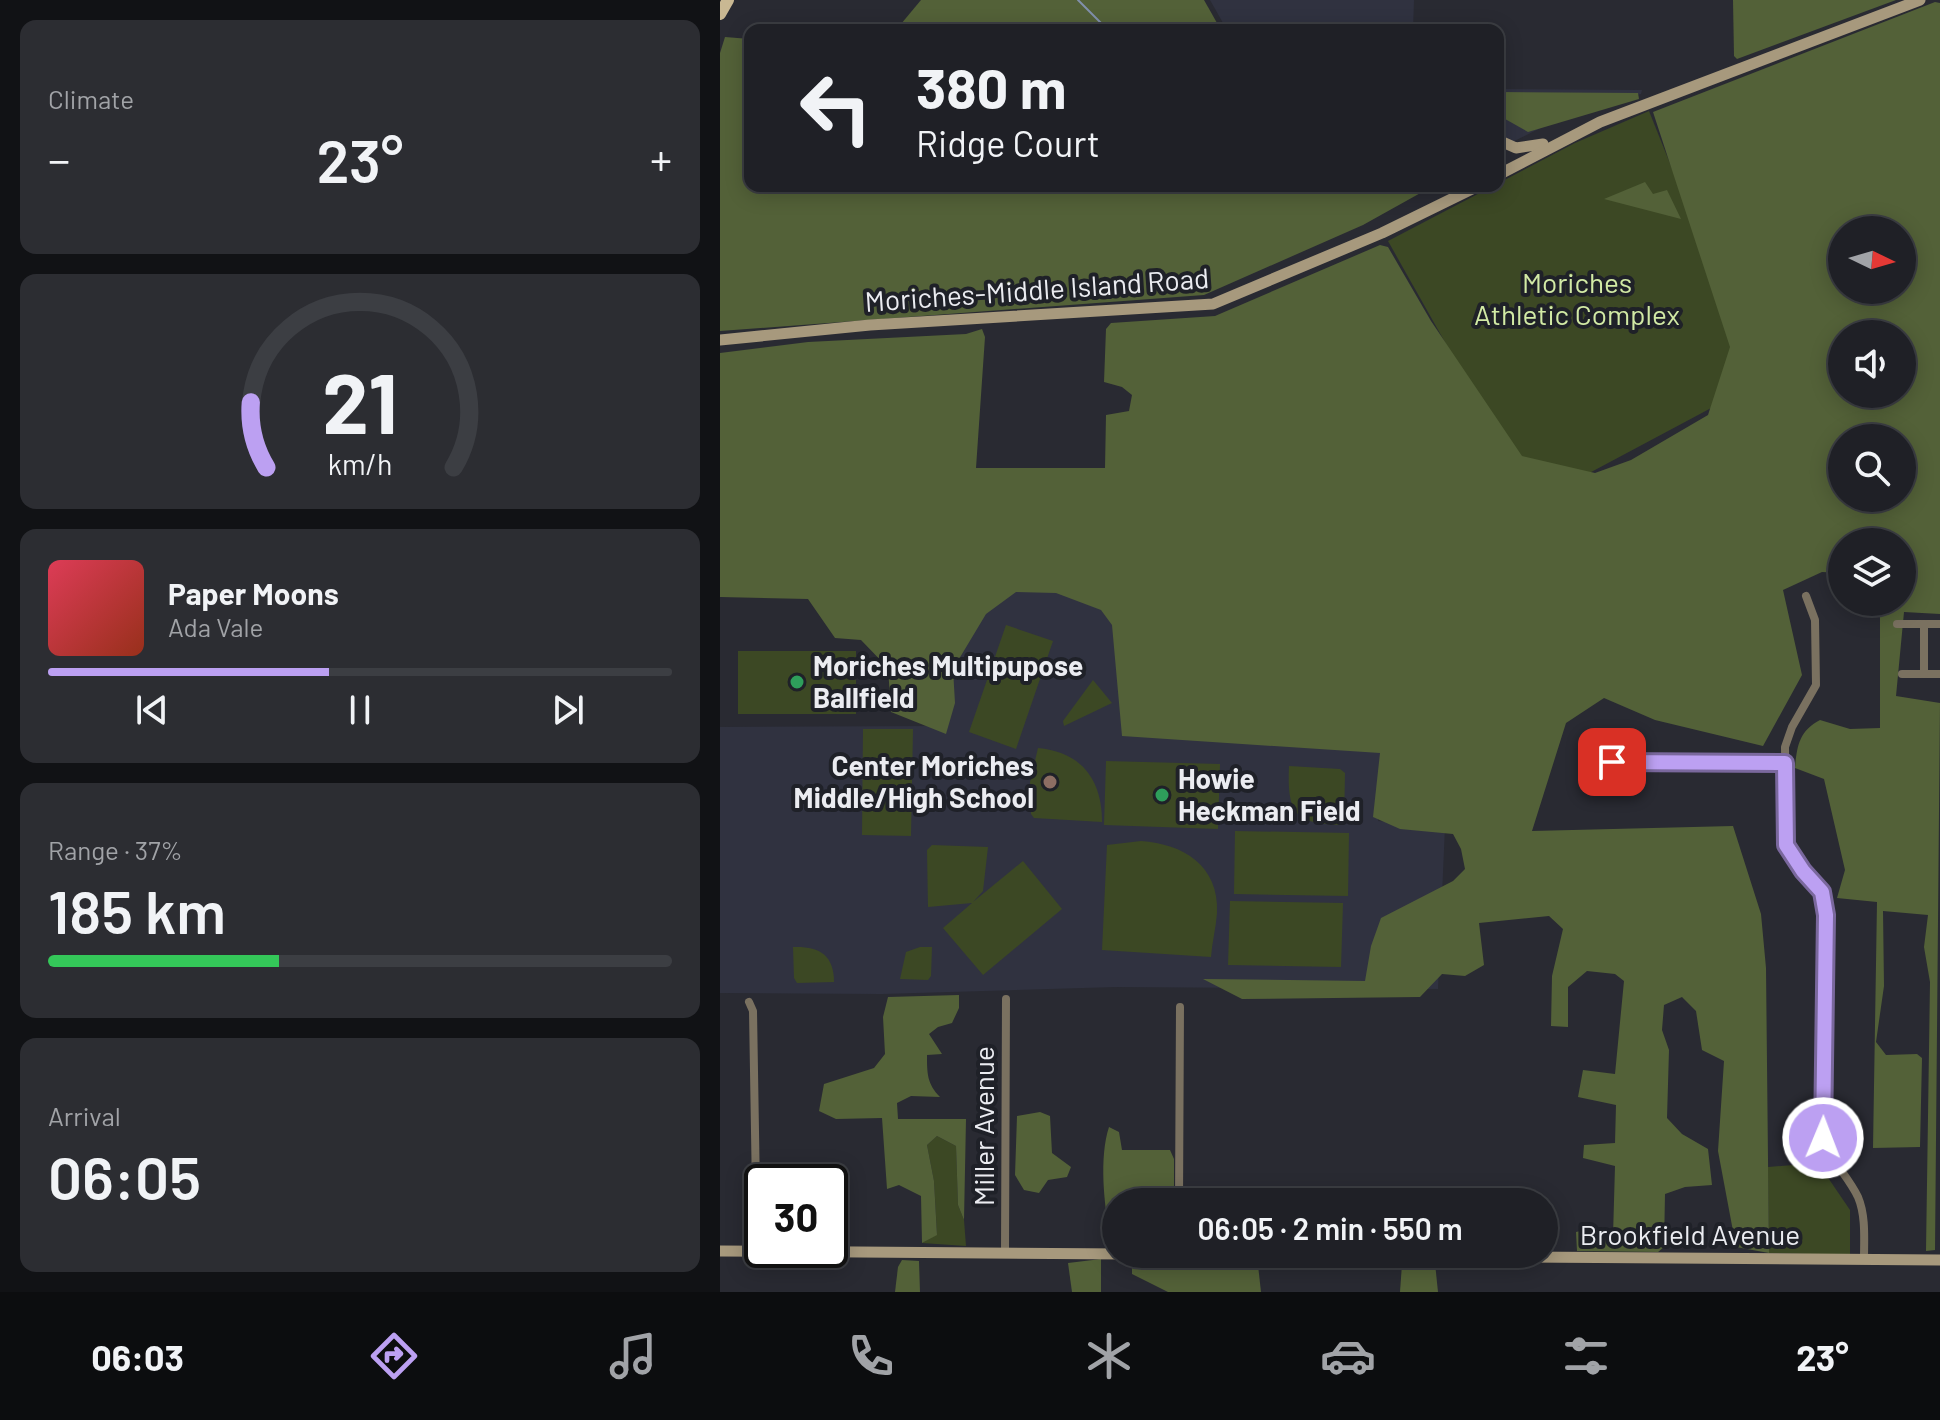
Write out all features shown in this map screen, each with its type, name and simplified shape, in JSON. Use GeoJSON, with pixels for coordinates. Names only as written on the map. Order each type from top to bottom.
{"type":"FeatureCollection","features":[{"type":"Feature","properties":{"kind":"main road"},"geometry":{"type":"LineString","coordinates":[[720,14],[728,0]]}},
{"type":"Feature","properties":{"kind":"main road"},"geometry":{"type":"LineString","coordinates":[[1504,172],[1563,139],[1920,0]]}},
{"type":"Feature","properties":{"kind":"main road"},"geometry":{"type":"LineString","coordinates":[[1504,142],[1524,148],[1563,139]]}},
{"type":"Feature","properties":{"kind":"main road"},"geometry":{"type":"LineString","coordinates":[[1448,202],[1458,192]]}},
{"type":"Feature","properties":{"kind":"main road","name":"Moriches-Middle Island Road"},"geometry":{"type":"LineString","coordinates":[[720,340],[870,325],[1213,304],[1467,192]]}},
{"type":"Feature","properties":{"kind":"main road","name":"Brookfield Avenue"},"geometry":{"type":"LineString","coordinates":[[720,1251],[744,1251]]}},
{"type":"Feature","properties":{"kind":"main road","name":"Brookfield Avenue"},"geometry":{"type":"LineString","coordinates":[[848,1252],[1102,1254]]}},
{"type":"Feature","properties":{"kind":"main road","name":"Brookfield Avenue"},"geometry":{"type":"LineString","coordinates":[[1558,1257],[1940,1260]]}},
{"type":"Feature","properties":{"kind":"street"},"geometry":{"type":"LineString","coordinates":[[1806,596],[1815,620],[1816,685],[1792,727],[1785,747],[1786,845],[1822,892],[1826,915],[1823,1138],[1827,1151],[1858,1197],[1863,1215],[1864,1259]]}},
{"type":"Feature","properties":{"kind":"street"},"geometry":{"type":"LineString","coordinates":[[1897,624],[1940,624]]}},
{"type":"Feature","properties":{"kind":"street"},"geometry":{"type":"LineString","coordinates":[[1924,624],[1924,674]]}},
{"type":"Feature","properties":{"kind":"street"},"geometry":{"type":"LineString","coordinates":[[1902,674],[1940,674]]}},
{"type":"Feature","properties":{"kind":"street"},"geometry":{"type":"LineString","coordinates":[[1612,762],[1785,763]]}},
{"type":"Feature","properties":{"kind":"street","name":"Miller Avenue"},"geometry":{"type":"LineString","coordinates":[[1005,1254],[1006,999]]}},
{"type":"Feature","properties":{"kind":"street"},"geometry":{"type":"LineString","coordinates":[[749,1002],[753,1011],[756,1164]]}},
{"type":"Feature","properties":{"kind":"street"},"geometry":{"type":"LineString","coordinates":[[1179,1188],[1180,1007]]}},
{"type":"Feature","properties":{"kind":"shaded area"},"geometry":{"type":"Polygon","coordinates":[[[1210,0],[1414,0],[1413,24],[1224,24],[1210,0]]]}},
{"type":"Feature","properties":{"kind":"shaded area"},"geometry":{"type":"Polygon","coordinates":[[[1504,89],[1642,90],[1641,94],[1587,105],[1504,146],[1504,89]]]}},
{"type":"Feature","properties":{"kind":"shaded area","name":"Center Moriches Middle/High School"},"geometry":{"type":"Polygon","coordinates":[[[974,587],[1123,591],[1381,743],[1378,821],[1445,826],[1438,989],[1116,987],[882,994],[720,993],[720,727],[939,726],[974,587]]]}},
{"type":"Feature","properties":{"kind":"green space"},"geometry":{"type":"Polygon","coordinates":[[[921,0],[1204,0],[1218,24],[901,24],[921,0]]]}},
{"type":"Feature","properties":{"kind":"green space"},"geometry":{"type":"Polygon","coordinates":[[[1733,0],[1896,0],[1737,59],[1734,56],[1733,0]]]}},
{"type":"Feature","properties":{"kind":"green space"},"geometry":{"type":"Polygon","coordinates":[[[1935,2],[1940,3],[1940,614],[1916,613],[1916,528],[1828,528],[1828,572],[1822,572],[1783,590],[1802,675],[1763,746],[1655,720],[1604,698],[1566,723],[1532,831],[1733,826],[1761,914],[1766,968],[1769,1253],[1736,1247],[1718,1151],[1724,1061],[1702,1050],[1696,1011],[1682,997],[1664,1005],[1662,1030],[1669,1050],[1667,1118],[1682,1134],[1708,1149],[1712,1185],[1685,1187],[1665,1194],[1664,1247],[1658,1252],[1577,1251],[1576,1232],[1585,1230],[1613,1236],[1615,1166],[1583,1158],[1584,1145],[1615,1143],[1616,1105],[1578,1097],[1583,1070],[1615,1074],[1624,981],[1615,974],[1587,971],[1568,987],[1568,1027],[1551,1026],[1552,976],[1563,929],[1549,916],[1479,923],[1484,965],[1465,976],[1442,974],[1420,997],[1242,999],[1203,979],[1365,981],[1371,946],[1381,918],[1453,881],[1465,869],[1461,849],[1453,834],[1400,829],[1373,817],[1380,753],[1122,736],[1112,625],[1101,610],[1056,593],[1016,592],[986,614],[953,669],[955,703],[946,734],[891,712],[888,668],[861,640],[835,638],[808,599],[720,597],[720,353],[808,342],[966,334],[982,329],[985,337],[976,468],[1105,468],[1106,415],[1129,411],[1132,395],[1122,387],[1104,382],[1106,329],[1111,323],[1215,316],[1380,245],[1388,247],[1431,321],[1522,456],[1595,473],[1631,460],[1708,415],[1730,347],[1653,112],[1935,2]]]}},
{"type":"Feature","properties":{"kind":"green space"},"geometry":{"type":"Polygon","coordinates":[[[725,37],[744,39],[744,192],[1422,192],[1363,225],[1204,295],[720,331],[720,53],[725,37]]]}},
{"type":"Feature","properties":{"kind":"green space"},"geometry":{"type":"Polygon","coordinates":[[[1504,92],[1638,93],[1639,99],[1528,132],[1504,118],[1504,92]]]}},
{"type":"Feature","properties":{"kind":"green space","name":"Moriches Athletic Complex"},"geometry":{"type":"Polygon","coordinates":[[[1649,111],[1758,383],[1535,502],[1388,241],[1482,192],[1504,192],[1504,180],[1575,143],[1649,111]]]}},
{"type":"Feature","properties":{"kind":"green space"},"geometry":{"type":"Polygon","coordinates":[[[1645,182],[1653,194],[1667,190],[1681,219],[1604,199],[1645,182]]]}},
{"type":"Feature","properties":{"kind":"green space"},"geometry":{"type":"Polygon","coordinates":[[[1880,616],[1904,616],[1896,696],[1940,703],[1935,1250],[1926,1251],[1930,982],[1924,947],[1928,915],[1883,911],[1884,986],[1876,1042],[1886,1055],[1917,1054],[1922,1058],[1920,1147],[1873,1148],[1877,902],[1837,898],[1845,870],[1824,779],[1795,768],[1800,740],[1820,720],[1850,729],[1880,728],[1880,616]]]}},
{"type":"Feature","properties":{"kind":"green space"},"geometry":{"type":"Polygon","coordinates":[[[1006,625],[1053,641],[1016,749],[969,732],[1006,625]]]}},
{"type":"Feature","properties":{"kind":"green space","name":"Moriches Multipupose Ballfield"},"geometry":{"type":"Polygon","coordinates":[[[738,651],[856,651],[856,714],[738,714],[738,651]]]}},
{"type":"Feature","properties":{"kind":"green space"},"geometry":{"type":"Polygon","coordinates":[[[1093,680],[1112,703],[1064,726],[1063,721],[1093,680]]]}},
{"type":"Feature","properties":{"kind":"green space"},"geometry":{"type":"Polygon","coordinates":[[[863,729],[913,729],[911,836],[862,835],[863,729]]]}},
{"type":"Feature","properties":{"kind":"green space"},"geometry":{"type":"Polygon","coordinates":[[[1038,748],[1066,755],[1086,770],[1098,793],[1102,822],[1034,818],[1031,814],[1030,782],[1038,748]]]}},
{"type":"Feature","properties":{"kind":"green space","name":"Howie Heckman Field"},"geometry":{"type":"Polygon","coordinates":[[[1106,761],[1220,764],[1218,829],[1104,825],[1106,761]]]}},
{"type":"Feature","properties":{"kind":"green space"},"geometry":{"type":"Polygon","coordinates":[[[1289,766],[1340,769],[1345,773],[1344,825],[1314,822],[1297,814],[1290,796],[1289,766]]]}},
{"type":"Feature","properties":{"kind":"green space"},"geometry":{"type":"Polygon","coordinates":[[[1235,831],[1349,833],[1348,896],[1234,894],[1235,831]]]}},
{"type":"Feature","properties":{"kind":"green space"},"geometry":{"type":"Polygon","coordinates":[[[1141,841],[1184,852],[1205,870],[1216,896],[1211,957],[1102,950],[1107,845],[1141,841]]]}},
{"type":"Feature","properties":{"kind":"green space"},"geometry":{"type":"Polygon","coordinates":[[[932,845],[988,847],[983,891],[973,902],[1023,861],[1062,909],[983,975],[943,928],[972,903],[928,907],[927,850],[932,845]]]}},
{"type":"Feature","properties":{"kind":"green space"},"geometry":{"type":"Polygon","coordinates":[[[1230,901],[1343,903],[1341,967],[1228,965],[1230,901]]]}},
{"type":"Feature","properties":{"kind":"green space"},"geometry":{"type":"Polygon","coordinates":[[[793,947],[817,950],[828,958],[834,982],[797,983],[794,978],[793,947]]]}},
{"type":"Feature","properties":{"kind":"green space"},"geometry":{"type":"Polygon","coordinates":[[[932,947],[931,976],[928,980],[900,979],[906,952],[932,947]]]}},
{"type":"Feature","properties":{"kind":"green space"},"geometry":{"type":"Polygon","coordinates":[[[959,995],[959,1008],[952,1023],[938,1027],[929,1034],[942,1054],[927,1055],[929,1078],[940,1097],[911,1096],[897,1103],[898,1119],[966,1119],[964,1220],[958,1205],[956,1146],[937,1136],[927,1145],[934,1181],[937,1235],[922,1243],[921,1196],[899,1185],[887,1189],[882,1118],[836,1119],[819,1111],[824,1084],[874,1068],[885,1054],[883,1017],[888,997],[959,995]]]}},
{"type":"Feature","properties":{"kind":"green space"},"geometry":{"type":"Polygon","coordinates":[[[1040,1112],[1050,1116],[1052,1153],[1071,1167],[1067,1177],[1048,1180],[1039,1193],[1024,1190],[1015,1175],[1017,1116],[1040,1112]]]}},
{"type":"Feature","properties":{"kind":"green space"},"geometry":{"type":"Polygon","coordinates":[[[1109,1127],[1119,1132],[1122,1150],[1170,1150],[1174,1159],[1174,1188],[1104,1188],[1109,1127]]]}},
{"type":"Feature","properties":{"kind":"green space"},"geometry":{"type":"Polygon","coordinates":[[[937,1136],[956,1146],[958,1205],[964,1220],[966,1246],[922,1243],[937,1234],[934,1181],[927,1145],[937,1136]]]}},
{"type":"Feature","properties":{"kind":"green space"},"geometry":{"type":"Polygon","coordinates":[[[1818,1163],[1850,1210],[1850,1255],[1769,1253],[1768,1167],[1818,1163]]]}},
{"type":"Feature","properties":{"kind":"green space"},"geometry":{"type":"Polygon","coordinates":[[[1101,1259],[1101,1292],[1072,1292],[1068,1263],[1101,1259]]]}},
{"type":"Feature","properties":{"kind":"green space"},"geometry":{"type":"Polygon","coordinates":[[[902,1260],[919,1261],[920,1292],[895,1292],[898,1267],[902,1260]]]}},
{"type":"Feature","properties":{"kind":"green space"},"geometry":{"type":"Polygon","coordinates":[[[1132,1268],[1258,1268],[1261,1292],[1168,1292],[1132,1274],[1132,1268]]]}},
{"type":"Feature","properties":{"kind":"green space"},"geometry":{"type":"Polygon","coordinates":[[[1402,1268],[1436,1268],[1438,1292],[1400,1292],[1402,1268]]]}},
{"type":"Feature","properties":{"kind":"waterway"},"geometry":{"type":"LineString","coordinates":[[1078,0],[1102,24]]}},
{"type":"Feature","properties":{"kind":"place","name":"Moriches Multipupose Ballfield"},"geometry":{"type":"Point","coordinates":[797,682]}},
{"type":"Feature","properties":{"kind":"place","name":"Center Moriches Middle/High School"},"geometry":{"type":"Point","coordinates":[1050,782]}},
{"type":"Feature","properties":{"kind":"place","name":"Howie Heckman Field"},"geometry":{"type":"Point","coordinates":[1162,795]}},
{"type":"Feature","properties":{"kind":"route"},"geometry":{"type":"LineString","coordinates":[[1612,762],[1785,763],[1786,845],[1822,892],[1826,915],[1823,1138]]}}]}
